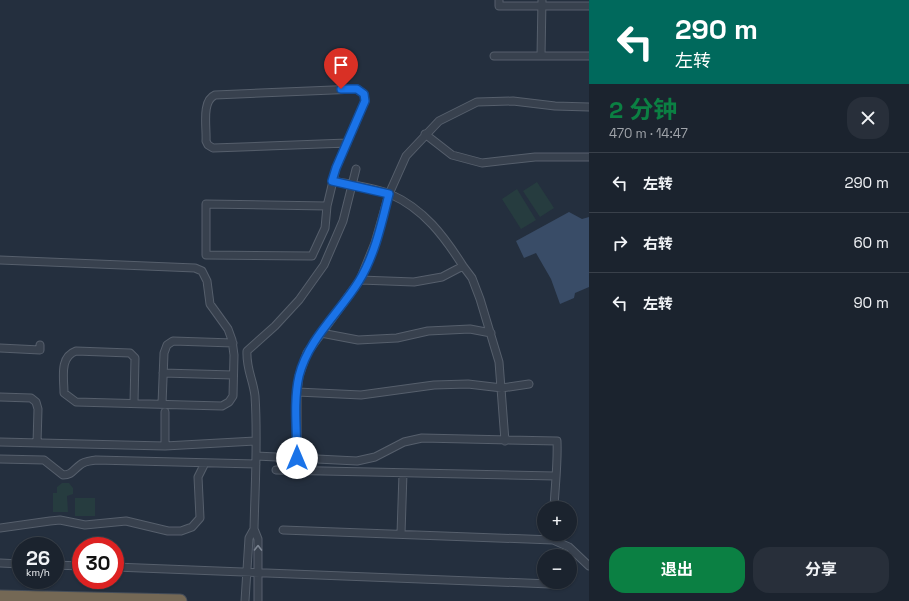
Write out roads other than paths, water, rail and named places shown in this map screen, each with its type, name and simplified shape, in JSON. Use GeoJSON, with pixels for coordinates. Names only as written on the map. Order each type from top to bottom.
{"type":"FeatureCollection","features":[{"type":"Feature","properties":{"kind":"highway"},"geometry":{"type":"LineString","coordinates":[[0,597],[180,601]]}},
{"type":"Feature","properties":{"kind":"street"},"geometry":{"type":"LineString","coordinates":[[499,0],[499,6],[542,3],[589,6]]}},
{"type":"Feature","properties":{"kind":"street"},"geometry":{"type":"LineString","coordinates":[[541,56],[542,3]]}},
{"type":"Feature","properties":{"kind":"street"},"geometry":{"type":"LineString","coordinates":[[494,56],[589,56]]}},
{"type":"Feature","properties":{"kind":"street"},"geometry":{"type":"LineString","coordinates":[[327,206],[206,204],[206,255],[312,256],[325,228],[327,206],[336,168],[347,143],[365,101],[364,94],[357,89],[214,95],[210,97],[207,102],[206,141],[208,145],[213,148],[347,143]]}},
{"type":"Feature","properties":{"kind":"street"},"geometry":{"type":"LineString","coordinates":[[297,458],[297,392],[299,376],[307,354],[360,280],[376,243],[389,194],[406,156],[425,134],[439,121],[477,102],[512,101],[555,106],[589,107]]}},
{"type":"Feature","properties":{"kind":"street"},"geometry":{"type":"LineString","coordinates":[[425,134],[452,155],[482,163],[535,156],[589,156]]}},
{"type":"Feature","properties":{"kind":"street"},"geometry":{"type":"LineString","coordinates":[[245,601],[250,538],[254,529],[256,464],[254,395],[246,363],[247,351],[275,326],[299,300],[324,265],[343,221],[356,169]]}},
{"type":"Feature","properties":{"kind":"street"},"geometry":{"type":"LineString","coordinates":[[332,181],[389,194],[422,213],[444,237],[472,278],[491,333],[499,362],[505,441]]}},
{"type":"Feature","properties":{"kind":"street"},"geometry":{"type":"LineString","coordinates":[[0,260],[195,268],[202,271],[207,280],[210,304],[228,330],[233,343],[233,396],[229,402],[222,406],[76,402],[64,393],[64,361],[70,353],[76,351],[130,353],[135,358],[134,403]]}},
{"type":"Feature","properties":{"kind":"street"},"geometry":{"type":"LineString","coordinates":[[360,280],[414,282],[442,276],[463,266]]}},
{"type":"Feature","properties":{"kind":"street"},"geometry":{"type":"LineString","coordinates":[[322,333],[358,340],[397,338],[428,331],[470,329],[491,333]]}},
{"type":"Feature","properties":{"kind":"street"},"geometry":{"type":"LineString","coordinates":[[162,404],[164,353],[168,345],[173,341],[233,343]]}},
{"type":"Feature","properties":{"kind":"street"},"geometry":{"type":"LineString","coordinates":[[0,348],[40,350],[40,345]]}},
{"type":"Feature","properties":{"kind":"street"},"geometry":{"type":"LineString","coordinates":[[163,373],[233,375]]}},
{"type":"Feature","properties":{"kind":"street"},"geometry":{"type":"LineString","coordinates":[[297,392],[361,395],[434,385],[468,384],[502,388],[529,384]]}},
{"type":"Feature","properties":{"kind":"street"},"geometry":{"type":"LineString","coordinates":[[0,397],[31,398],[36,402],[38,409],[37,443]]}},
{"type":"Feature","properties":{"kind":"street"},"geometry":{"type":"LineString","coordinates":[[165,412],[165,446]]}},
{"type":"Feature","properties":{"kind":"street"},"geometry":{"type":"LineString","coordinates":[[256,456],[358,461],[375,457],[404,442],[422,438],[556,441],[558,456],[555,476],[554,501]]}},
{"type":"Feature","properties":{"kind":"street"},"geometry":{"type":"LineString","coordinates":[[0,442],[165,446],[256,441]]}},
{"type":"Feature","properties":{"kind":"street"},"geometry":{"type":"LineString","coordinates":[[0,459],[44,460],[63,475],[68,475],[75,471],[78,465],[85,461],[96,460],[256,464]]}},
{"type":"Feature","properties":{"kind":"street"},"geometry":{"type":"LineString","coordinates":[[0,528],[60,520],[85,525],[126,521],[168,531],[181,531],[192,527],[200,518],[198,477],[205,463]]}},
{"type":"Feature","properties":{"kind":"street"},"geometry":{"type":"LineString","coordinates":[[276,470],[555,476]]}},
{"type":"Feature","properties":{"kind":"street"},"geometry":{"type":"LineString","coordinates":[[401,534],[404,473]]}},
{"type":"Feature","properties":{"kind":"street"},"geometry":{"type":"LineString","coordinates":[[254,529],[258,538],[258,601]]}},
{"type":"Feature","properties":{"kind":"street"},"geometry":{"type":"LineString","coordinates":[[283,530],[537,537]]}},
{"type":"Feature","properties":{"kind":"street"},"geometry":{"type":"LineString","coordinates":[[559,541],[569,547],[589,566]]}},
{"type":"Feature","properties":{"kind":"street"},"geometry":{"type":"LineString","coordinates":[[0,563],[12,564]]}},
{"type":"Feature","properties":{"kind":"street"},"geometry":{"type":"LineString","coordinates":[[124,567],[257,571],[537,583]]}},
{"type":"Feature","properties":{"kind":"water"},"geometry":{"type":"Polygon","coordinates":[[[569,212],[582,219],[589,217],[589,287],[575,293],[574,298],[560,304],[551,279],[536,253],[524,258],[516,241],[569,212]]]}}]}
